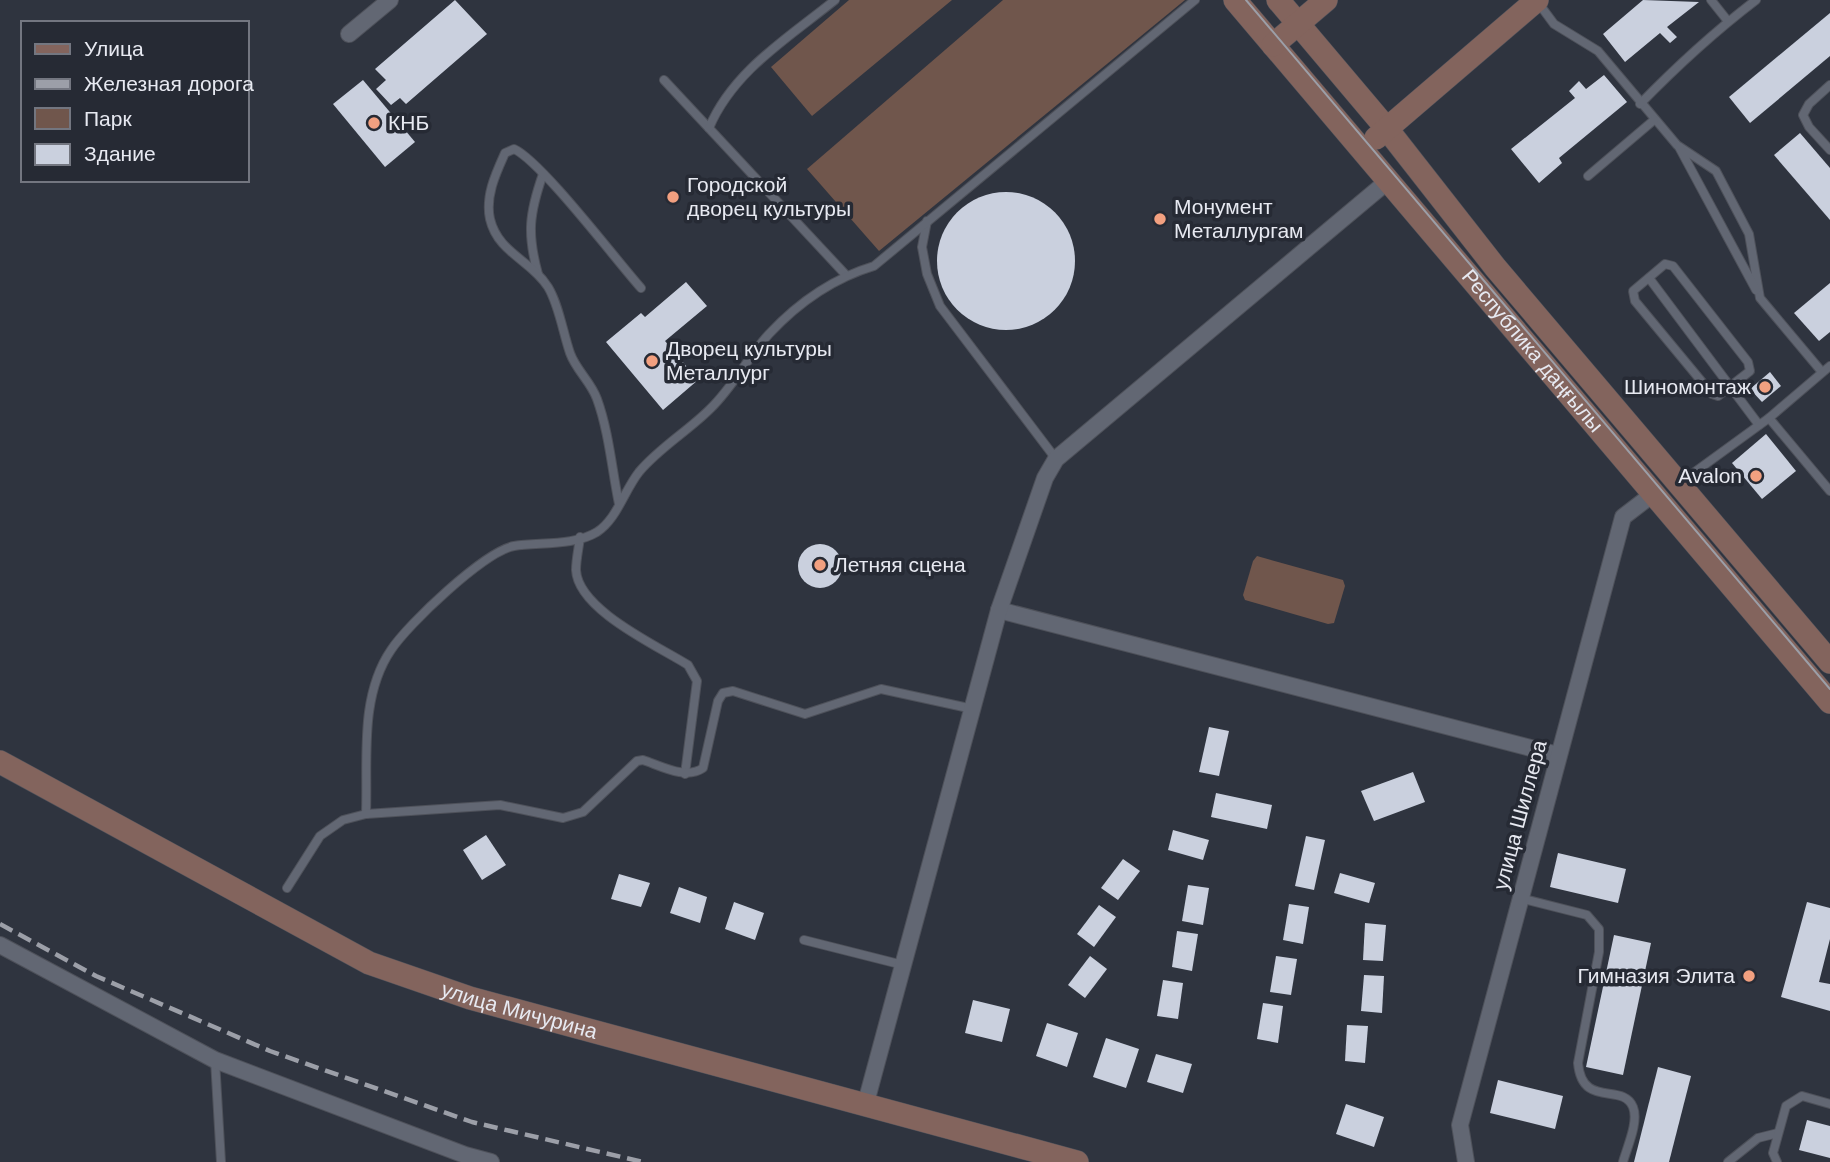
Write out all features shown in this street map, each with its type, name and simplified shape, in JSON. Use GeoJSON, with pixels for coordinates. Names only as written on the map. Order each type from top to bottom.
{"type":"FeatureCollection","features":[{"type":"Feature","properties":{"kind":"main road","name":"Республика даңғылы"},"geometry":{"type":"LineString","coordinates":[[1235,0],[1830,702]]}},
{"type":"Feature","properties":{"kind":"main road","name":"Республика даңғылы"},"geometry":{"type":"LineString","coordinates":[[1278,0],[1387,129],[1495,267],[1830,662]]}},
{"type":"Feature","properties":{"kind":"main road"},"geometry":{"type":"LineString","coordinates":[[1273,45],[1326,0]]}},
{"type":"Feature","properties":{"kind":"main road"},"geometry":{"type":"LineString","coordinates":[[1363,149],[1537,0]]}},
{"type":"Feature","properties":{"kind":"main road","name":"улица Мичурина"},"geometry":{"type":"LineString","coordinates":[[0,762],[369,962],[470,998],[1077,1162]]}},
{"type":"Feature","properties":{"kind":"street"},"geometry":{"type":"LineString","coordinates":[[349,34],[390,0]]}},
{"type":"Feature","properties":{"kind":"street"},"geometry":{"type":"LineString","coordinates":[[865,1106],[906,966],[999,610],[1038,496],[1056,459],[1389,180]]}},
{"type":"Feature","properties":{"kind":"street","name":"улица Шиллера"},"geometry":{"type":"LineString","coordinates":[[1466,1162],[1460,1125],[1623,517],[1653,494]]}},
{"type":"Feature","properties":{"kind":"street"},"geometry":{"type":"LineString","coordinates":[[999,610],[1558,755]]}},
{"type":"Feature","properties":{"kind":"street"},"geometry":{"type":"LineString","coordinates":[[0,945],[215,1060],[465,1159],[491,1162]]}},
{"type":"Feature","properties":{"kind":"lane"},"geometry":{"type":"LineString","coordinates":[[709,128],[719,105],[739,77],[835,0]]}},
{"type":"Feature","properties":{"kind":"lane"},"geometry":{"type":"LineString","coordinates":[[366,814],[369,696],[377,673],[392,648],[452,587],[491,554],[512,546],[596,533],[611,519],[641,470],[712,407],[769,334],[845,274],[874,266],[1195,0]]}},
{"type":"Feature","properties":{"kind":"lane"},"geometry":{"type":"LineString","coordinates":[[1537,0],[1554,24],[1598,51],[1677,145],[1716,171],[1749,234],[1760,298]]}},
{"type":"Feature","properties":{"kind":"lane"},"geometry":{"type":"LineString","coordinates":[[1711,0],[1727,20]]}},
{"type":"Feature","properties":{"kind":"lane"},"geometry":{"type":"LineString","coordinates":[[1640,104],[1727,20],[1756,0]]}},
{"type":"Feature","properties":{"kind":"lane"},"geometry":{"type":"LineString","coordinates":[[664,79],[845,274]]}},
{"type":"Feature","properties":{"kind":"lane"},"geometry":{"type":"LineString","coordinates":[[1830,85],[1809,104],[1803,115],[1809,127],[1830,150]]}},
{"type":"Feature","properties":{"kind":"lane"},"geometry":{"type":"LineString","coordinates":[[1588,176],[1654,120]]}},
{"type":"Feature","properties":{"kind":"lane"},"geometry":{"type":"LineString","coordinates":[[1677,145],[1760,298],[1822,372]]}},
{"type":"Feature","properties":{"kind":"lane"},"geometry":{"type":"LineString","coordinates":[[619,504],[598,401],[589,380],[572,359],[549,289],[538,274],[511,254],[499,240],[490,221],[487,201],[505,153],[514,149],[520,152],[543,174],[641,288]]}},
{"type":"Feature","properties":{"kind":"lane"},"geometry":{"type":"LineString","coordinates":[[538,274],[529,242],[530,222],[543,174]]}},
{"type":"Feature","properties":{"kind":"lane"},"geometry":{"type":"LineString","coordinates":[[927,220],[922,247],[927,274],[940,306],[1056,459]]}},
{"type":"Feature","properties":{"kind":"lane"},"geometry":{"type":"LineString","coordinates":[[1665,264],[1673,266],[1748,362],[1750,371],[1732,387],[1718,396],[1712,394],[1635,301],[1633,291],[1665,264]]}},
{"type":"Feature","properties":{"kind":"lane"},"geometry":{"type":"LineString","coordinates":[[1649,278],[1759,425]]}},
{"type":"Feature","properties":{"kind":"lane"},"geometry":{"type":"LineString","coordinates":[[1677,484],[1769,418],[1830,366]]}},
{"type":"Feature","properties":{"kind":"lane"},"geometry":{"type":"LineString","coordinates":[[1769,418],[1830,491]]}},
{"type":"Feature","properties":{"kind":"lane"},"geometry":{"type":"LineString","coordinates":[[580,537],[576,570],[586,594],[605,614],[688,665],[694,673],[697,681],[685,774]]}},
{"type":"Feature","properties":{"kind":"lane"},"geometry":{"type":"LineString","coordinates":[[287,888],[326,831],[343,821],[366,814],[500,805],[563,818],[583,811],[637,761],[643,760],[685,774],[696,773],[703,768],[723,693],[733,691],[805,714],[881,689],[973,709]]}},
{"type":"Feature","properties":{"kind":"lane"},"geometry":{"type":"LineString","coordinates":[[1520,898],[1587,915],[1599,929],[1599,951],[1578,1063],[1579,1078],[1586,1088],[1628,1100],[1633,1107],[1634,1117],[1623,1162]]}},
{"type":"Feature","properties":{"kind":"lane"},"geometry":{"type":"LineString","coordinates":[[804,940],[906,966]]}},
{"type":"Feature","properties":{"kind":"lane"},"geometry":{"type":"LineString","coordinates":[[215,1060],[221,1162]]}},
{"type":"Feature","properties":{"kind":"lane"},"geometry":{"type":"LineString","coordinates":[[1777,1162],[1773,1153],[1786,1106],[1802,1096],[1830,1104]]}},
{"type":"Feature","properties":{"kind":"lane"},"geometry":{"type":"LineString","coordinates":[[1728,1162],[1758,1138],[1779,1133]]}},
{"type":"Feature","properties":{"kind":"green space"},"geometry":{"type":"Polygon","coordinates":[[[849,0],[952,0],[812,116],[771,67],[849,0]]]}},
{"type":"Feature","properties":{"kind":"green space"},"geometry":{"type":"Polygon","coordinates":[[[1003,0],[1185,0],[879,251],[807,169],[1003,0]]]}},
{"type":"Feature","properties":{"kind":"green space"},"geometry":{"type":"Polygon","coordinates":[[[1257,556],[1343,580],[1345,586],[1334,623],[1328,624],[1245,600],[1243,595],[1257,556]]]}},
{"type":"Feature","properties":{"kind":"building"},"geometry":{"type":"Polygon","coordinates":[[[455,0],[487,34],[406,104],[400,98],[391,105],[376,89],[386,80],[375,69],[455,0]]]}},
{"type":"Feature","properties":{"kind":"building"},"geometry":{"type":"Polygon","coordinates":[[[1643,0],[1699,2],[1667,27],[1677,37],[1670,43],[1660,33],[1625,62],[1603,34],[1643,0]]]}},
{"type":"Feature","properties":{"kind":"building"},"geometry":{"type":"Polygon","coordinates":[[[1830,13],[1830,56],[1750,123],[1729,97],[1830,13]]]}},
{"type":"Feature","properties":{"kind":"building"},"geometry":{"type":"Polygon","coordinates":[[[1604,75],[1627,102],[1559,158],[1562,163],[1539,183],[1511,149],[1575,98],[1569,91],[1579,81],[1586,89],[1604,75]]]}},
{"type":"Feature","properties":{"kind":"building","name":"КНБ"},"geometry":{"type":"Polygon","coordinates":[[[363,80],[415,142],[385,167],[333,104],[363,80]]]}},
{"type":"Feature","properties":{"kind":"building"},"geometry":{"type":"Polygon","coordinates":[[[1800,133],[1830,168],[1830,220],[1774,155],[1800,133]]]}},
{"type":"Feature","properties":{"kind":"building"},"geometry":{"type":"Polygon","coordinates":[[[1006,192],[1032,197],[1055,212],[1070,235],[1075,261],[1070,287],[1055,310],[1032,325],[1006,330],[980,325],[957,310],[942,287],[937,261],[942,235],[957,212],[980,197],[1006,192]]]}},
{"type":"Feature","properties":{"kind":"building","name":"Дворец культуры Металлург"},"geometry":{"type":"Polygon","coordinates":[[[686,282],[707,306],[665,341],[698,380],[663,410],[606,342],[641,313],[645,317],[686,282]]]}},
{"type":"Feature","properties":{"kind":"building"},"geometry":{"type":"Polygon","coordinates":[[[1830,283],[1830,332],[1819,341],[1794,313],[1830,283]]]}},
{"type":"Feature","properties":{"kind":"building","name":"Шиномонтаж"},"geometry":{"type":"Polygon","coordinates":[[[1770,372],[1781,386],[1762,402],[1750,389],[1770,372]]]}},
{"type":"Feature","properties":{"kind":"building"},"geometry":{"type":"Polygon","coordinates":[[[1766,434],[1796,471],[1762,499],[1732,463],[1766,434]]]}},
{"type":"Feature","properties":{"kind":"building","name":"Летняя сцена"},"geometry":{"type":"Polygon","coordinates":[[[820,544],[836,550],[842,566],[836,582],[820,588],[804,582],[798,566],[804,550],[820,544]]]}},
{"type":"Feature","properties":{"kind":"building"},"geometry":{"type":"Polygon","coordinates":[[[1209,727],[1229,731],[1219,776],[1199,772],[1209,727]]]}},
{"type":"Feature","properties":{"kind":"building"},"geometry":{"type":"Polygon","coordinates":[[[1413,772],[1425,802],[1374,821],[1361,791],[1413,772]]]}},
{"type":"Feature","properties":{"kind":"building"},"geometry":{"type":"Polygon","coordinates":[[[1216,793],[1272,805],[1267,829],[1211,817],[1216,793]]]}},
{"type":"Feature","properties":{"kind":"building"},"geometry":{"type":"Polygon","coordinates":[[[1173,830],[1209,840],[1203,860],[1168,850],[1173,830]]]}},
{"type":"Feature","properties":{"kind":"building"},"geometry":{"type":"Polygon","coordinates":[[[486,835],[506,865],[482,880],[463,850],[486,835]]]}},
{"type":"Feature","properties":{"kind":"building"},"geometry":{"type":"Polygon","coordinates":[[[1306,836],[1325,840],[1314,890],[1295,886],[1306,836]]]}},
{"type":"Feature","properties":{"kind":"building"},"geometry":{"type":"Polygon","coordinates":[[[1558,853],[1626,869],[1618,903],[1550,887],[1558,853]]]}},
{"type":"Feature","properties":{"kind":"building"},"geometry":{"type":"Polygon","coordinates":[[[1123,859],[1140,871],[1118,900],[1101,888],[1123,859]]]}},
{"type":"Feature","properties":{"kind":"building"},"geometry":{"type":"Polygon","coordinates":[[[1340,873],[1375,883],[1369,903],[1334,893],[1340,873]]]}},
{"type":"Feature","properties":{"kind":"building"},"geometry":{"type":"Polygon","coordinates":[[[619,874],[650,883],[641,907],[611,899],[619,874]]]}},
{"type":"Feature","properties":{"kind":"building"},"geometry":{"type":"Polygon","coordinates":[[[1188,885],[1209,888],[1203,925],[1182,921],[1188,885]]]}},
{"type":"Feature","properties":{"kind":"building"},"geometry":{"type":"Polygon","coordinates":[[[679,887],[707,897],[700,923],[670,913],[679,887]]]}},
{"type":"Feature","properties":{"kind":"building"},"geometry":{"type":"Polygon","coordinates":[[[734,902],[764,913],[755,940],[725,929],[734,902]]]}},
{"type":"Feature","properties":{"kind":"building"},"geometry":{"type":"Polygon","coordinates":[[[1807,902],[1830,908],[1830,939],[1819,982],[1830,984],[1830,1011],[1781,997],[1807,902]]]}},
{"type":"Feature","properties":{"kind":"building"},"geometry":{"type":"Polygon","coordinates":[[[1289,904],[1309,907],[1303,944],[1283,940],[1289,904]]]}},
{"type":"Feature","properties":{"kind":"building"},"geometry":{"type":"Polygon","coordinates":[[[1099,905],[1116,917],[1094,947],[1077,934],[1099,905]]]}},
{"type":"Feature","properties":{"kind":"building"},"geometry":{"type":"Polygon","coordinates":[[[1365,923],[1386,925],[1383,961],[1363,960],[1365,923]]]}},
{"type":"Feature","properties":{"kind":"building"},"geometry":{"type":"Polygon","coordinates":[[[1177,931],[1198,934],[1192,971],[1172,967],[1177,931]]]}},
{"type":"Feature","properties":{"kind":"building"},"geometry":{"type":"Polygon","coordinates":[[[1614,935],[1651,943],[1623,1075],[1586,1067],[1614,935]]]}},
{"type":"Feature","properties":{"kind":"building"},"geometry":{"type":"Polygon","coordinates":[[[1090,956],[1107,969],[1085,998],[1068,985],[1090,956]]]}},
{"type":"Feature","properties":{"kind":"building"},"geometry":{"type":"Polygon","coordinates":[[[1276,956],[1297,959],[1291,995],[1270,992],[1276,956]]]}},
{"type":"Feature","properties":{"kind":"building"},"geometry":{"type":"Polygon","coordinates":[[[1364,975],[1384,976],[1382,1013],[1361,1011],[1364,975]]]}},
{"type":"Feature","properties":{"kind":"building"},"geometry":{"type":"Polygon","coordinates":[[[1163,980],[1183,983],[1178,1019],[1157,1016],[1163,980]]]}},
{"type":"Feature","properties":{"kind":"building"},"geometry":{"type":"Polygon","coordinates":[[[973,1000],[1010,1009],[1002,1042],[965,1033],[973,1000]]]}},
{"type":"Feature","properties":{"kind":"building"},"geometry":{"type":"Polygon","coordinates":[[[1263,1003],[1283,1006],[1278,1043],[1257,1039],[1263,1003]]]}},
{"type":"Feature","properties":{"kind":"building"},"geometry":{"type":"Polygon","coordinates":[[[1047,1023],[1078,1033],[1067,1067],[1036,1056],[1047,1023]]]}},
{"type":"Feature","properties":{"kind":"building"},"geometry":{"type":"Polygon","coordinates":[[[1347,1025],[1368,1026],[1365,1063],[1345,1061],[1347,1025]]]}},
{"type":"Feature","properties":{"kind":"building"},"geometry":{"type":"Polygon","coordinates":[[[1106,1038],[1139,1049],[1126,1088],[1093,1077],[1106,1038]]]}},
{"type":"Feature","properties":{"kind":"building"},"geometry":{"type":"Polygon","coordinates":[[[1156,1054],[1192,1064],[1183,1093],[1147,1082],[1156,1054]]]}},
{"type":"Feature","properties":{"kind":"building"},"geometry":{"type":"Polygon","coordinates":[[[1658,1067],[1691,1076],[1669,1162],[1634,1162],[1658,1067]]]}},
{"type":"Feature","properties":{"kind":"building"},"geometry":{"type":"Polygon","coordinates":[[[1498,1080],[1563,1096],[1555,1129],[1490,1113],[1498,1080]]]}},
{"type":"Feature","properties":{"kind":"building"},"geometry":{"type":"Polygon","coordinates":[[[1346,1104],[1384,1117],[1374,1147],[1336,1134],[1346,1104]]]}},
{"type":"Feature","properties":{"kind":"building"},"geometry":{"type":"Polygon","coordinates":[[[1807,1120],[1830,1126],[1830,1158],[1799,1150],[1807,1120]]]}},
{"type":"Feature","properties":{"kind":"tram line"},"geometry":{"type":"LineString","coordinates":[[1246,0],[1830,689]]}},
{"type":"Feature","properties":{"kind":"railway"},"geometry":{"type":"LineString","coordinates":[[0,924],[96,976],[270,1051],[472,1122],[643,1162]]}},
{"type":"Feature","properties":{"kind":"place","name":"КНБ"},"geometry":{"type":"Point","coordinates":[374,123]}},
{"type":"Feature","properties":{"kind":"place","name":"Городской дворец культуры"},"geometry":{"type":"Point","coordinates":[673,197]}},
{"type":"Feature","properties":{"kind":"place","name":"Монумент Металлургам"},"geometry":{"type":"Point","coordinates":[1160,219]}},
{"type":"Feature","properties":{"kind":"place","name":"Дворец культуры Металлург"},"geometry":{"type":"Point","coordinates":[652,361]}},
{"type":"Feature","properties":{"kind":"place","name":"Шиномонтаж"},"geometry":{"type":"Point","coordinates":[1765,387]}},
{"type":"Feature","properties":{"kind":"place","name":"Avalon"},"geometry":{"type":"Point","coordinates":[1756,476]}},
{"type":"Feature","properties":{"kind":"place","name":"Летняя сцена"},"geometry":{"type":"Point","coordinates":[820,565]}},
{"type":"Feature","properties":{"kind":"place","name":"Гимназия Элита"},"geometry":{"type":"Point","coordinates":[1749,976]}}]}
